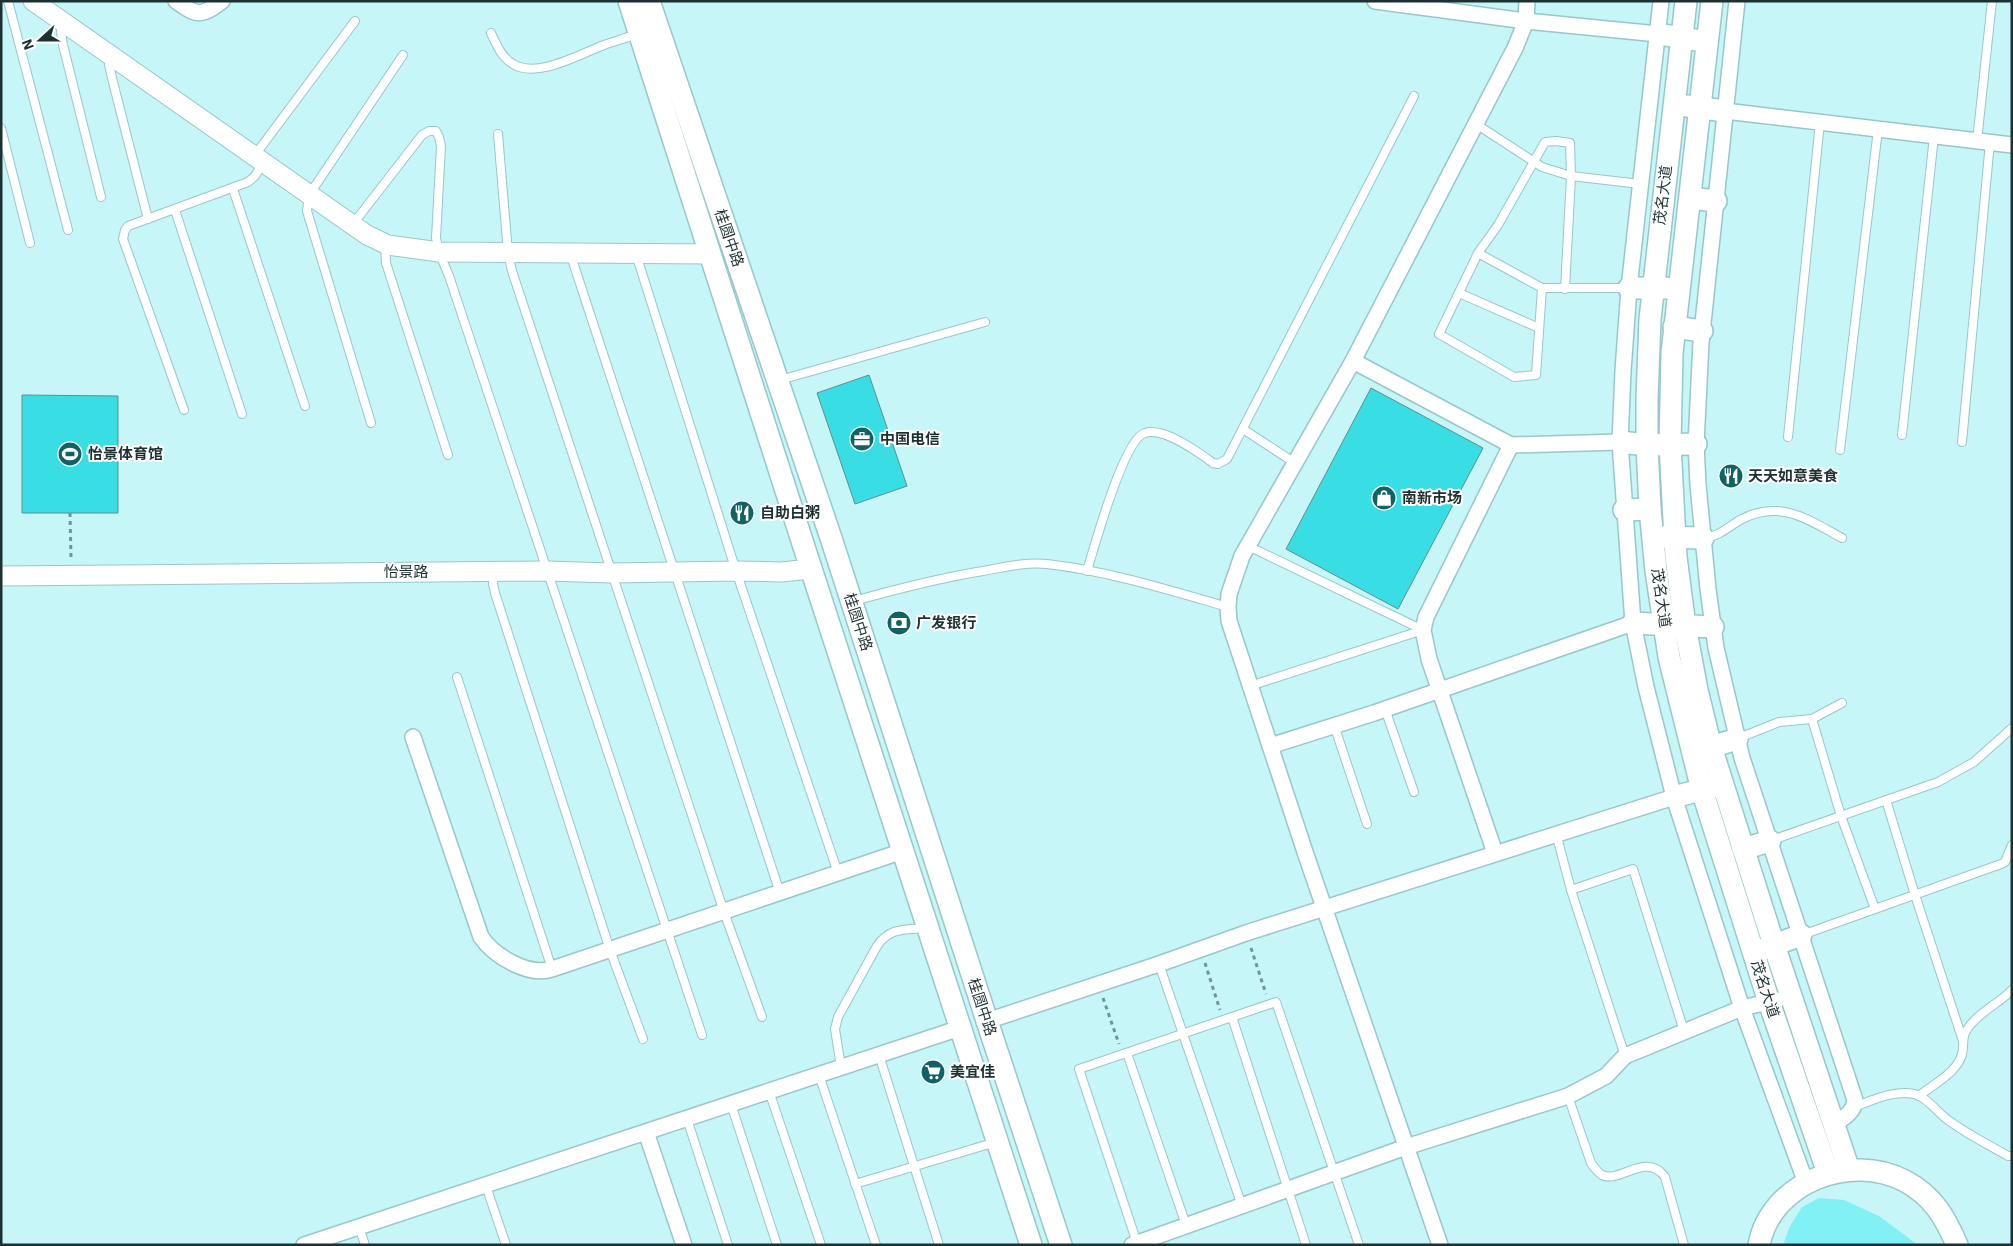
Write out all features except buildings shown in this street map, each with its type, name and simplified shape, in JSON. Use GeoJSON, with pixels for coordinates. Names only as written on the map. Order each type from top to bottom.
{"type":"FeatureCollection","features":[{"type":"Feature","properties":{"kind":"main road","name":"桂圆中路"},"geometry":{"type":"LineString","coordinates":[[629,1],[811,569],[998,1142],[1025,1243]]}},
{"type":"Feature","properties":{"kind":"main road","name":"桂圆中路"},"geometry":{"type":"LineString","coordinates":[[649,1],[852,602],[1061,1245]]}},
{"type":"Feature","properties":{"kind":"main road","name":"茂名大道"},"geometry":{"type":"LineString","coordinates":[[1686,1],[1653,287],[1646,398],[1650,509],[1664,624],[1669,657],[1702,790],[1753,953],[1769,1002],[1838,1171]]}},
{"type":"Feature","properties":{"kind":"main road","name":"茂名大道"},"geometry":{"type":"LineString","coordinates":[[1712,1],[1674,327],[1670,389],[1670,445],[1675,538],[1686,626],[1697,690],[1711,747],[1833,1125],[1838,1171]]}},
{"type":"Feature","properties":{"kind":"main road"},"geometry":{"type":"LineString","coordinates":[[1658,34],[1708,42]]}},
{"type":"Feature","properties":{"kind":"main road"},"geometry":{"type":"LineString","coordinates":[[1674,104],[1725,111]]}},
{"type":"Feature","properties":{"kind":"main road"},"geometry":{"type":"LineString","coordinates":[[1690,198],[1716,201]]}},
{"type":"Feature","properties":{"kind":"main road"},"geometry":{"type":"LineString","coordinates":[[1629,288],[1678,288]]}},
{"type":"Feature","properties":{"kind":"main road"},"geometry":{"type":"LineString","coordinates":[[1674,327],[1702,331]]}},
{"type":"Feature","properties":{"kind":"main road"},"geometry":{"type":"LineString","coordinates":[[1620,442],[1647,445],[1696,444]]}},
{"type":"Feature","properties":{"kind":"main road"},"geometry":{"type":"LineString","coordinates":[[1624,510],[1650,509]]}},
{"type":"Feature","properties":{"kind":"main road"},"geometry":{"type":"LineString","coordinates":[[1653,537],[1703,538]]}},
{"type":"Feature","properties":{"kind":"main road"},"geometry":{"type":"LineString","coordinates":[[811,569],[839,564]]}},
{"type":"Feature","properties":{"kind":"main road"},"geometry":{"type":"LineString","coordinates":[[1633,623],[1713,627]]}},
{"type":"Feature","properties":{"kind":"main road"},"geometry":{"type":"LineString","coordinates":[[1711,747],[1737,739]]}},
{"type":"Feature","properties":{"kind":"main road"},"geometry":{"type":"LineString","coordinates":[[1674,797],[1722,784]]}},
{"type":"Feature","properties":{"kind":"main road"},"geometry":{"type":"LineString","coordinates":[[1743,849],[1770,841]]}},
{"type":"Feature","properties":{"kind":"main road"},"geometry":{"type":"LineString","coordinates":[[1753,953],[1801,935]]}},
{"type":"Feature","properties":{"kind":"main road"},"geometry":{"type":"LineString","coordinates":[[960,1028],[987,1021]]}},
{"type":"Feature","properties":{"kind":"main road"},"geometry":{"type":"LineString","coordinates":[[1758,1245],[1770,1217],[1786,1198],[1806,1183],[1838,1171],[1878,1171],[1905,1181],[1929,1198],[1947,1220],[1957,1245]]}},
{"type":"Feature","properties":{"kind":"street"},"geometry":{"type":"LineString","coordinates":[[33,1],[352,225],[367,235],[385,243],[411,249],[439,252],[710,254]]}},
{"type":"Feature","properties":{"kind":"street"},"geometry":{"type":"LineString","coordinates":[[176,1],[191,12],[198,13],[204,12],[222,1]]}},
{"type":"Feature","properties":{"kind":"street"},"geometry":{"type":"LineString","coordinates":[[1440,1245],[1250,686],[1229,621],[1228,607],[1229,594],[1242,556],[1353,361],[1515,48],[1526,21],[1527,1]]}},
{"type":"Feature","properties":{"kind":"street"},"geometry":{"type":"LineString","coordinates":[[1661,1],[1629,288],[1620,442],[1633,623],[1648,695],[1674,797],[1742,1008],[1806,1183]]}},
{"type":"Feature","properties":{"kind":"street"},"geometry":{"type":"LineString","coordinates":[[1737,1],[1702,331],[1696,444],[1698,485],[1713,627],[1718,658],[1737,739],[1855,1100],[1854,1107],[1850,1113],[1833,1125]]}},
{"type":"Feature","properties":{"kind":"street"},"geometry":{"type":"LineString","coordinates":[[1382,2],[1526,21],[1658,34]]}},
{"type":"Feature","properties":{"kind":"street"},"geometry":{"type":"LineString","coordinates":[[1725,111],[2012,145]]}},
{"type":"Feature","properties":{"kind":"street"},"geometry":{"type":"LineString","coordinates":[[1353,361],[1511,445],[1620,442]]}},
{"type":"Feature","properties":{"kind":"street"},"geometry":{"type":"LineString","coordinates":[[1495,853],[1439,690],[1423,630],[1426,617],[1511,445]]}},
{"type":"Feature","properties":{"kind":"street","name":"怡景路"},"geometry":{"type":"LineString","coordinates":[[1,576],[494,571],[611,573],[781,572],[811,569]]}},
{"type":"Feature","properties":{"kind":"street"},"geometry":{"type":"LineString","coordinates":[[1270,746],[1385,709],[1633,623]]}},
{"type":"Feature","properties":{"kind":"street"},"geometry":{"type":"LineString","coordinates":[[412,737],[481,937],[496,952],[516,963],[540,972],[903,851]]}},
{"type":"Feature","properties":{"kind":"street"},"geometry":{"type":"LineString","coordinates":[[987,1021],[1324,907],[1674,797]]}},
{"type":"Feature","properties":{"kind":"street"},"geometry":{"type":"LineString","coordinates":[[1135,1244],[1406,1147],[1568,1096],[1606,1076],[1625,1056],[1684,1030],[1742,1008],[1791,996]]}},
{"type":"Feature","properties":{"kind":"street"},"geometry":{"type":"LineString","coordinates":[[304,1245],[960,1028]]}},
{"type":"Feature","properties":{"kind":"street"},"geometry":{"type":"LineString","coordinates":[[646,1132],[684,1245]]}},
{"type":"Feature","properties":{"kind":"lane"},"geometry":{"type":"LineString","coordinates":[[8,1],[68,230]]}},
{"type":"Feature","properties":{"kind":"lane"},"geometry":{"type":"LineString","coordinates":[[1962,442],[1984,141],[1992,1]]}},
{"type":"Feature","properties":{"kind":"lane"},"geometry":{"type":"LineString","coordinates":[[184,410],[123,239],[125,230],[128,226],[232,189],[248,182],[255,176],[259,160],[355,21]]}},
{"type":"Feature","properties":{"kind":"lane"},"geometry":{"type":"LineString","coordinates":[[63,23],[61,32],[63,45],[101,197]]}},
{"type":"Feature","properties":{"kind":"lane"},"geometry":{"type":"LineString","coordinates":[[491,33],[503,56],[511,64],[524,69],[543,67],[574,58],[604,45],[639,34]]}},
{"type":"Feature","properties":{"kind":"lane"},"geometry":{"type":"LineString","coordinates":[[371,423],[307,211],[309,195],[403,55]]}},
{"type":"Feature","properties":{"kind":"lane"},"geometry":{"type":"LineString","coordinates":[[110,56],[110,72],[148,219]]}},
{"type":"Feature","properties":{"kind":"lane"},"geometry":{"type":"LineString","coordinates":[[1087,571],[1113,490],[1131,446],[1143,433],[1154,431],[1171,437],[1218,464],[1227,460],[1414,96]]}},
{"type":"Feature","properties":{"kind":"lane"},"geometry":{"type":"LineString","coordinates":[[1788,436],[1820,122]]}},
{"type":"Feature","properties":{"kind":"lane"},"geometry":{"type":"LineString","coordinates":[[1476,124],[1542,167],[1571,176],[1640,184]]}},
{"type":"Feature","properties":{"kind":"lane"},"geometry":{"type":"LineString","coordinates":[[1,128],[30,242]]}},
{"type":"Feature","properties":{"kind":"lane"},"geometry":{"type":"LineString","coordinates":[[1840,450],[1878,129]]}},
{"type":"Feature","properties":{"kind":"lane"},"geometry":{"type":"LineString","coordinates":[[352,225],[422,135],[429,131],[436,131],[441,146],[436,238],[439,252],[449,276],[702,1035]]}},
{"type":"Feature","properties":{"kind":"lane"},"geometry":{"type":"LineString","coordinates":[[498,134],[508,253],[515,280],[724,912],[762,1017]]}},
{"type":"Feature","properties":{"kind":"lane"},"geometry":{"type":"LineString","coordinates":[[1902,435],[1934,136]]}},
{"type":"Feature","properties":{"kind":"lane"},"geometry":{"type":"LineString","coordinates":[[1542,288],[1536,375],[1514,377],[1438,334],[1478,253],[1498,226],[1533,161],[1545,142],[1556,141],[1570,143],[1571,176],[1565,288]]}},
{"type":"Feature","properties":{"kind":"lane"},"geometry":{"type":"LineString","coordinates":[[232,189],[305,406]]}},
{"type":"Feature","properties":{"kind":"lane"},"geometry":{"type":"LineString","coordinates":[[175,210],[242,414]]}},
{"type":"Feature","properties":{"kind":"lane"},"geometry":{"type":"LineString","coordinates":[[385,243],[386,263],[448,455]]}},
{"type":"Feature","properties":{"kind":"lane"},"geometry":{"type":"LineString","coordinates":[[570,253],[780,893]]}},
{"type":"Feature","properties":{"kind":"lane"},"geometry":{"type":"LineString","coordinates":[[1478,253],[1542,288],[1629,288]]}},
{"type":"Feature","properties":{"kind":"lane"},"geometry":{"type":"LineString","coordinates":[[636,254],[736,571],[838,873]]}},
{"type":"Feature","properties":{"kind":"lane"},"geometry":{"type":"LineString","coordinates":[[1458,293],[1539,328]]}},
{"type":"Feature","properties":{"kind":"lane"},"geometry":{"type":"LineString","coordinates":[[778,380],[985,322]]}},
{"type":"Feature","properties":{"kind":"lane"},"geometry":{"type":"LineString","coordinates":[[1243,429],[1295,464]]}},
{"type":"Feature","properties":{"kind":"lane"},"geometry":{"type":"LineString","coordinates":[[1703,538],[1714,537],[1752,515],[1777,509],[1804,517],[1842,538]]}},
{"type":"Feature","properties":{"kind":"lane"},"geometry":{"type":"LineString","coordinates":[[1248,546],[1423,630]]}},
{"type":"Feature","properties":{"kind":"lane"},"geometry":{"type":"LineString","coordinates":[[852,602],[913,584],[1011,566],[1046,564],[1147,583],[1228,607]]}},
{"type":"Feature","properties":{"kind":"lane"},"geometry":{"type":"LineString","coordinates":[[494,571],[493,584],[495,593],[610,950],[643,1039]]}},
{"type":"Feature","properties":{"kind":"lane"},"geometry":{"type":"LineString","coordinates":[[1250,686],[1423,630]]}},
{"type":"Feature","properties":{"kind":"lane"},"geometry":{"type":"LineString","coordinates":[[457,677],[552,969]]}},
{"type":"Feature","properties":{"kind":"lane"},"geometry":{"type":"LineString","coordinates":[[1737,739],[1778,722],[1812,719],[1842,703]]}},
{"type":"Feature","properties":{"kind":"lane"},"geometry":{"type":"LineString","coordinates":[[1385,709],[1414,792]]}},
{"type":"Feature","properties":{"kind":"lane"},"geometry":{"type":"LineString","coordinates":[[1812,719],[1841,816],[1874,909]]}},
{"type":"Feature","properties":{"kind":"lane"},"geometry":{"type":"LineString","coordinates":[[1334,725],[1367,824]]}},
{"type":"Feature","properties":{"kind":"lane"},"geometry":{"type":"LineString","coordinates":[[1770,841],[1938,782],[1974,762],[2012,728]]}},
{"type":"Feature","properties":{"kind":"lane"},"geometry":{"type":"LineString","coordinates":[[1886,800],[1914,895],[1963,1041]]}},
{"type":"Feature","properties":{"kind":"lane"},"geometry":{"type":"LineString","coordinates":[[1556,833],[1571,890],[1625,1056]]}},
{"type":"Feature","properties":{"kind":"lane"},"geometry":{"type":"LineString","coordinates":[[1801,935],[2001,864],[2005,862],[2012,846]]}},
{"type":"Feature","properties":{"kind":"lane"},"geometry":{"type":"LineString","coordinates":[[1571,890],[1633,869],[1684,1030]]}},
{"type":"Feature","properties":{"kind":"lane"},"geometry":{"type":"LineString","coordinates":[[841,1067],[835,1029],[838,1017],[877,946],[883,937],[890,933],[928,928]]}},
{"type":"Feature","properties":{"kind":"lane"},"geometry":{"type":"LineString","coordinates":[[1159,964],[1242,1206]]}},
{"type":"Feature","properties":{"kind":"lane"},"geometry":{"type":"LineString","coordinates":[[1918,1096],[1957,1065],[1962,1055],[1964,1032],[1973,1022],[2001,1001],[2012,990]]}},
{"type":"Feature","properties":{"kind":"lane"},"geometry":{"type":"LineString","coordinates":[[1135,1244],[1080,1069],[1276,1002],[1359,1245]]}},
{"type":"Feature","properties":{"kind":"lane"},"geometry":{"type":"LineString","coordinates":[[1232,1017],[1306,1245]]}},
{"type":"Feature","properties":{"kind":"lane"},"geometry":{"type":"LineString","coordinates":[[1125,1054],[1186,1226]]}},
{"type":"Feature","properties":{"kind":"lane"},"geometry":{"type":"LineString","coordinates":[[879,1055],[939,1245]]}},
{"type":"Feature","properties":{"kind":"lane"},"geometry":{"type":"LineString","coordinates":[[819,1075],[876,1245]]}},
{"type":"Feature","properties":{"kind":"lane"},"geometry":{"type":"LineString","coordinates":[[769,1091],[821,1245]]}},
{"type":"Feature","properties":{"kind":"lane"},"geometry":{"type":"LineString","coordinates":[[1854,1107],[1885,1096],[1905,1094],[1918,1096],[1970,1136],[2008,1156],[2012,1156]]}},
{"type":"Feature","properties":{"kind":"lane"},"geometry":{"type":"LineString","coordinates":[[1568,1096],[1591,1163],[1597,1171],[1603,1176],[1610,1176],[1637,1168],[1654,1167],[1665,1177],[1684,1245]]}},
{"type":"Feature","properties":{"kind":"lane"},"geometry":{"type":"LineString","coordinates":[[731,1104],[777,1245]]}},
{"type":"Feature","properties":{"kind":"lane"},"geometry":{"type":"LineString","coordinates":[[687,1119],[728,1245]]}},
{"type":"Feature","properties":{"kind":"lane"},"geometry":{"type":"LineString","coordinates":[[856,1184],[998,1142]]}},
{"type":"Feature","properties":{"kind":"lane"},"geometry":{"type":"LineString","coordinates":[[486,1186],[504,1244]]}},
{"type":"Feature","properties":{"kind":"lane"},"geometry":{"type":"LineString","coordinates":[[359,1227],[365,1245]]}},
{"type":"Feature","properties":{"kind":"path"},"geometry":{"type":"LineString","coordinates":[[70,513],[72,574]]}},
{"type":"Feature","properties":{"kind":"path"},"geometry":{"type":"LineString","coordinates":[[1246,933],[1270,1004]]}},
{"type":"Feature","properties":{"kind":"path"},"geometry":{"type":"LineString","coordinates":[[1200,948],[1224,1020]]}},
{"type":"Feature","properties":{"kind":"path"},"geometry":{"type":"LineString","coordinates":[[1098,985],[1125,1054]]}},
{"type":"Feature","properties":{"kind":"shaded area"},"geometry":{"type":"Polygon","coordinates":[[[1819,1198],[1844,1200],[1879,1216],[1918,1245],[1783,1245],[1790,1226],[1802,1207],[1819,1198]]]}},
{"type":"Feature","properties":{"kind":"place","name":"中国电信"},"geometry":{"type":"Point","coordinates":[862,439]}},
{"type":"Feature","properties":{"kind":"place","name":"怡景体育馆"},"geometry":{"type":"Point","coordinates":[70,454]}},
{"type":"Feature","properties":{"kind":"place","name":"天天如意美食"},"geometry":{"type":"Point","coordinates":[1731,476]}},
{"type":"Feature","properties":{"kind":"place","name":"南新市场"},"geometry":{"type":"Point","coordinates":[1384,498]}},
{"type":"Feature","properties":{"kind":"place","name":"自助白粥"},"geometry":{"type":"Point","coordinates":[742,513]}},
{"type":"Feature","properties":{"kind":"place","name":"广发银行"},"geometry":{"type":"Point","coordinates":[899,623]}},
{"type":"Feature","properties":{"kind":"place","name":"美宜佳"},"geometry":{"type":"Point","coordinates":[933,1072]}}]}
